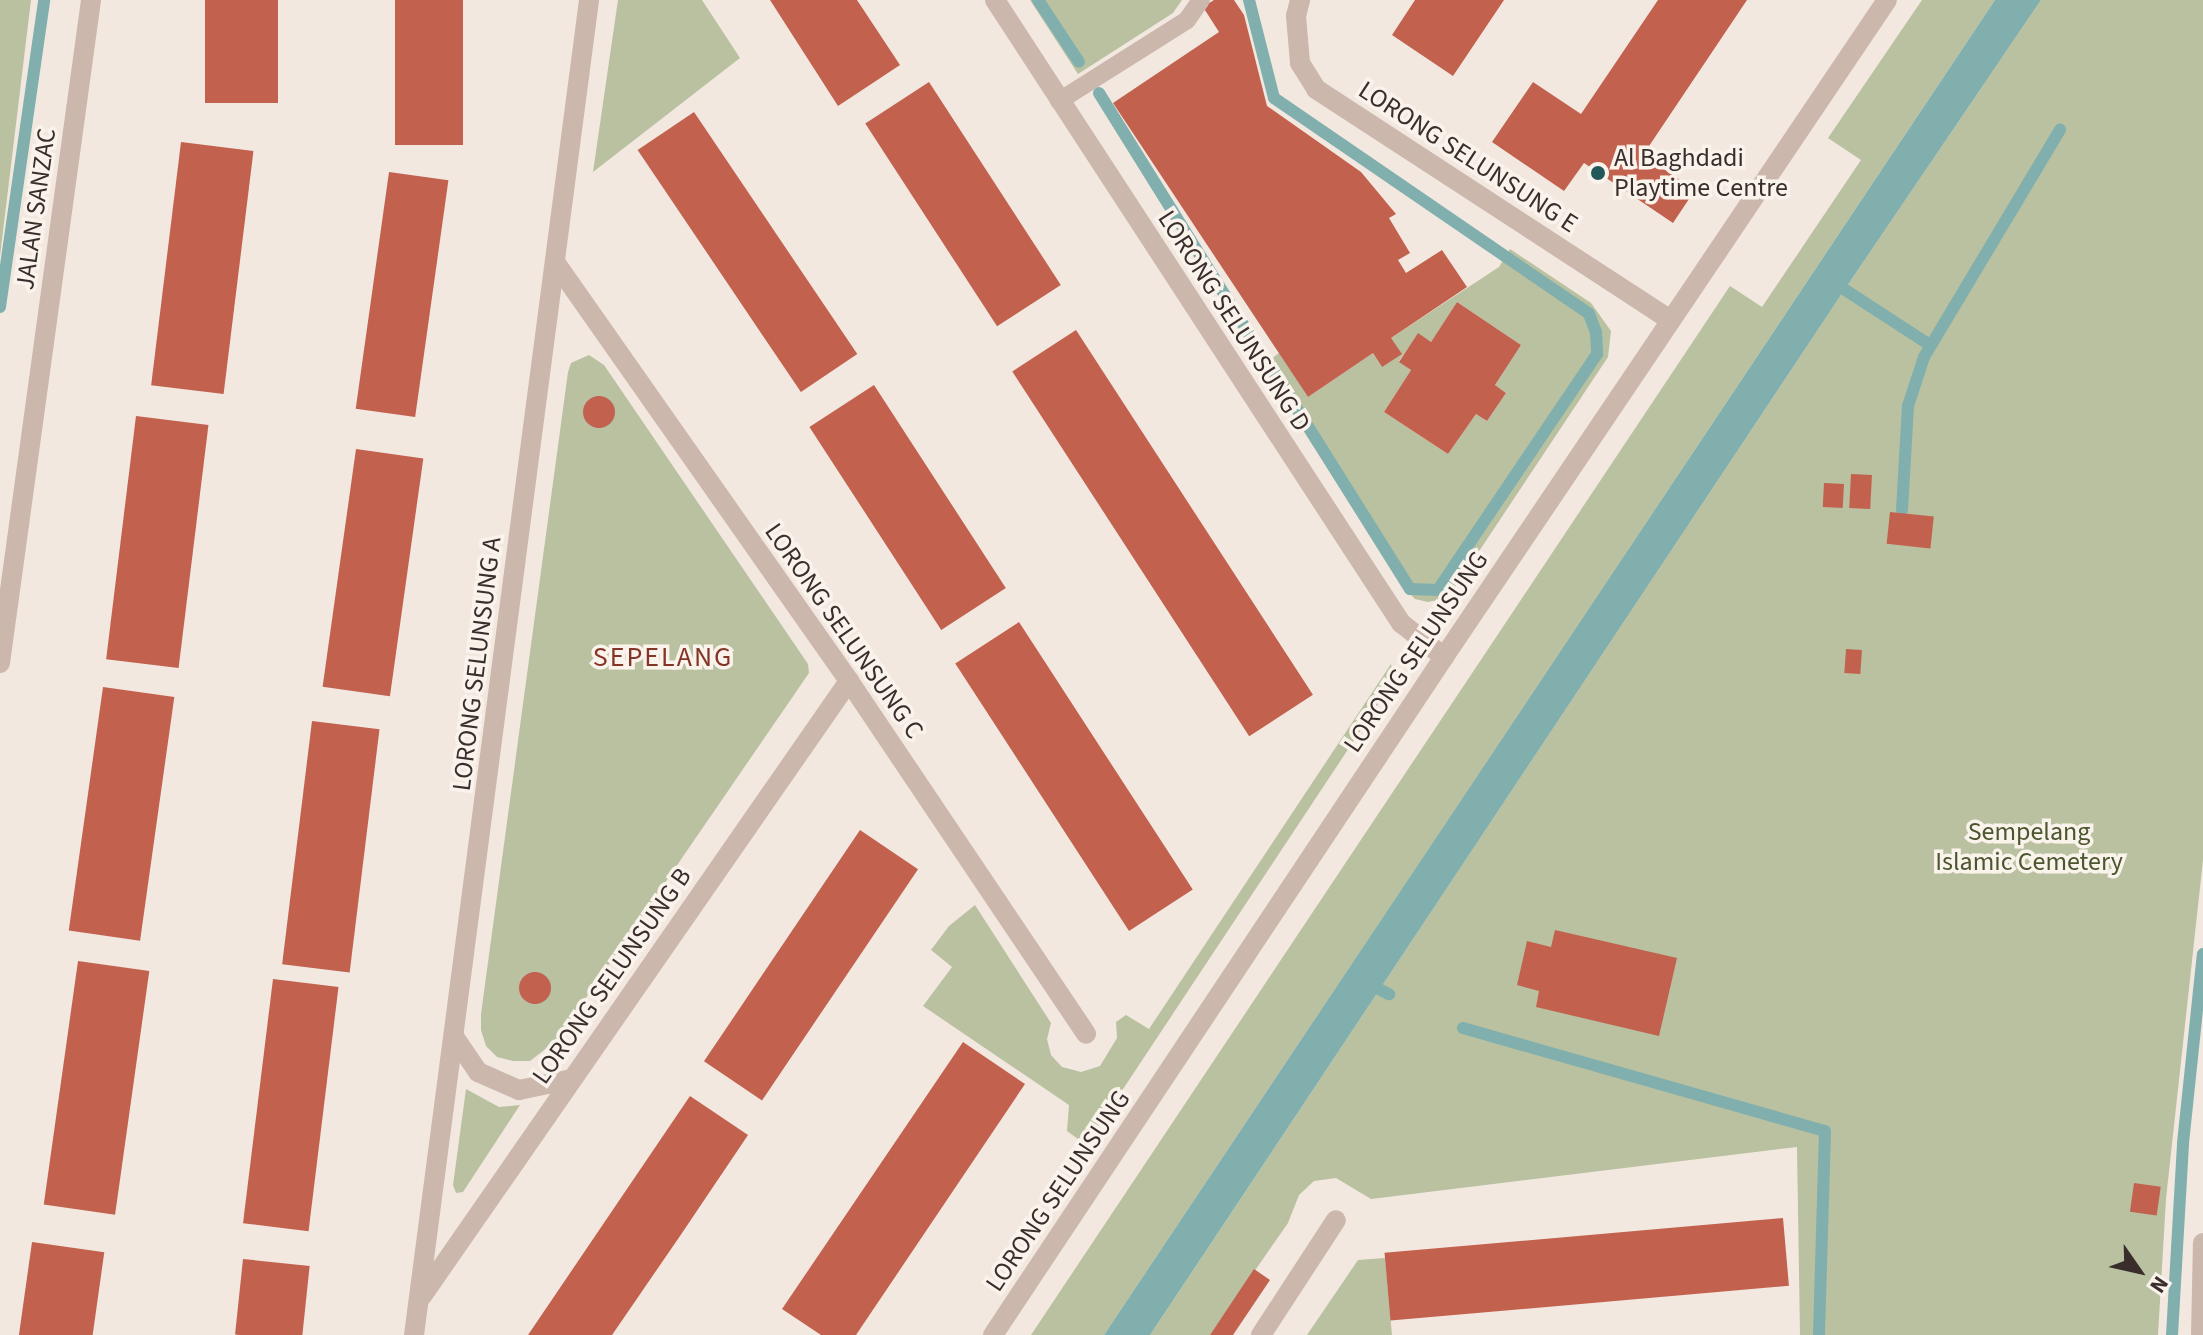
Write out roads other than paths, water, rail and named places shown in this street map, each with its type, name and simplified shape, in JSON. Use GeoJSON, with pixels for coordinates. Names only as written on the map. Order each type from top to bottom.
{"type":"FeatureCollection","features":[{"type":"Feature","properties":{"kind":"street","name":"JALAN SANZAC"},"geometry":{"type":"LineString","coordinates":[[0,663],[91,0]]}},
{"type":"Feature","properties":{"kind":"street","name":"LORONG SELUNSUNG A"},"geometry":{"type":"LineString","coordinates":[[414,1335],[589,0]]}},
{"type":"Feature","properties":{"kind":"street","name":"LORONG SELUNSUNG D"},"geometry":{"type":"LineString","coordinates":[[995,0],[1401,623],[1444,657]]}},
{"type":"Feature","properties":{"kind":"street","name":"LORONG SELUNSUNG E"},"geometry":{"type":"LineString","coordinates":[[1300,0],[1296,16],[1298,52],[1316,89],[1670,320]]}},
{"type":"Feature","properties":{"kind":"street","name":"LORONG SELUNSUNG"},"geometry":{"type":"LineString","coordinates":[[993,1335],[1444,657],[1887,0]]}},
{"type":"Feature","properties":{"kind":"street","name":"LORONG SELUNSUNG C"},"geometry":{"type":"LineString","coordinates":[[555,262],[849,681],[1086,1034]]}},
{"type":"Feature","properties":{"kind":"street","name":"LORONG SELUNSUNG B"},"geometry":{"type":"LineString","coordinates":[[419,1300],[849,681]]}},
{"type":"Feature","properties":{"kind":"street"},"geometry":{"type":"LineString","coordinates":[[455,1038],[478,1072],[519,1090],[572,1079]]}},
{"type":"Feature","properties":{"kind":"street"},"geometry":{"type":"LineString","coordinates":[[1261,1335],[1336,1220]]}},
{"type":"Feature","properties":{"kind":"street"},"geometry":{"type":"LineString","coordinates":[[2201,1335],[2203,1245]]}},
{"type":"Feature","properties":{"kind":"lane"},"geometry":{"type":"LineString","coordinates":[[1059,101],[1187,20],[1201,0]]}},
{"type":"Feature","properties":{"kind":"water"},"geometry":{"type":"Polygon","coordinates":[[[1995,0],[2041,0],[1845,289],[1150,1335],[1104,1335],[1995,0]]]}},
{"type":"Feature","properties":{"kind":"waterway"},"geometry":{"type":"LineString","coordinates":[[0,307],[44,0]]}},
{"type":"Feature","properties":{"kind":"waterway"},"geometry":{"type":"LineString","coordinates":[[1038,0],[1079,62]]}},
{"type":"Feature","properties":{"kind":"waterway"},"geometry":{"type":"LineString","coordinates":[[1249,0],[1274,98],[1589,314],[1596,332],[1597,354],[1438,590],[1410,589],[1269,364]]}},
{"type":"Feature","properties":{"kind":"waterway"},"geometry":{"type":"LineString","coordinates":[[1099,93],[1252,339]]}},
{"type":"Feature","properties":{"kind":"waterway"},"geometry":{"type":"LineString","coordinates":[[1902,510],[1908,406],[1924,357],[2060,130]]}},
{"type":"Feature","properties":{"kind":"waterway"},"geometry":{"type":"LineString","coordinates":[[1833,282],[1930,345]]}},
{"type":"Feature","properties":{"kind":"waterway"},"geometry":{"type":"LineString","coordinates":[[2172,1335],[2183,1143],[2203,954]]}},
{"type":"Feature","properties":{"kind":"waterway"},"geometry":{"type":"LineString","coordinates":[[1367,983],[1389,994]]}},
{"type":"Feature","properties":{"kind":"waterway"},"geometry":{"type":"LineString","coordinates":[[1463,1028],[1825,1131],[1819,1335]]}},
{"type":"Feature","properties":{"kind":"place","name":"Al Baghdadi Playtime Centre"},"geometry":{"type":"Point","coordinates":[1598,173]}},
{"type":"Feature","properties":{"kind":"district","name":"SEPELANG"},"geometry":{"type":"Point","coordinates":[663,657]}},
{"type":"Feature","properties":{"kind":"park label","name":"Sempelang Islamic Cemetery"},"geometry":{"type":"Point","coordinates":[2029,847]}}]}
